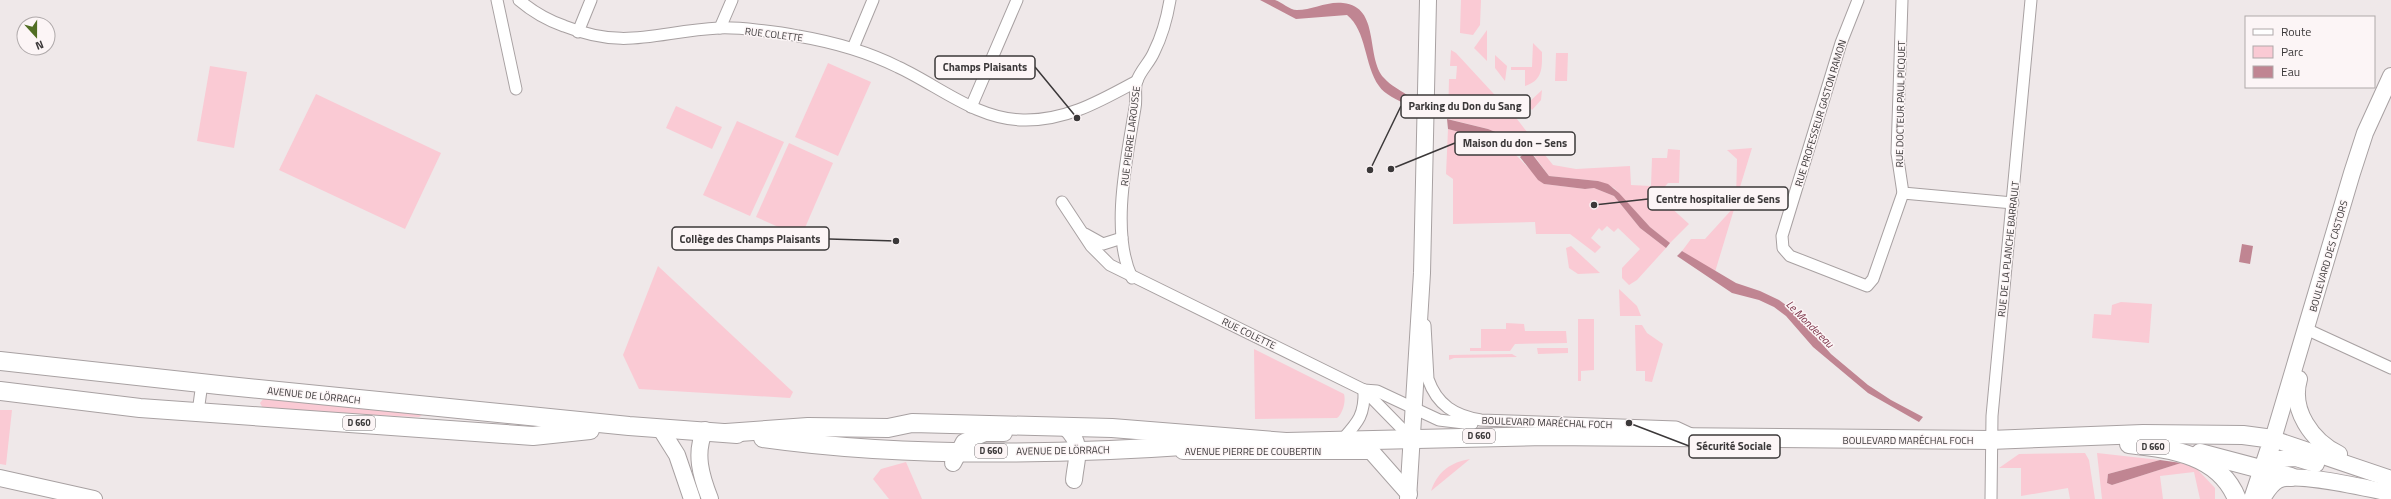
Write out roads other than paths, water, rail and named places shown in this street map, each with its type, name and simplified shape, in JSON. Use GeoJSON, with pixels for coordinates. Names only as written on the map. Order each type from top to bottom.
{"type":"FeatureCollection","features":[{"type":"Feature","properties":{"kind":"main road","name":"AVENUE DE LÖRRACH"},"geometry":{"type":"LineString","coordinates":[[0,361],[629,426],[705,430],[799,443],[893,450],[956,457],[1078,452],[1256,441],[1341,441],[1412,438]]}},
{"type":"Feature","properties":{"kind":"main road","name":"AVENUE DE LÖRRACH"},"geometry":{"type":"LineString","coordinates":[[0,391],[198,412],[533,436],[629,426]]}},
{"type":"Feature","properties":{"kind":"main road"},"geometry":{"type":"LineString","coordinates":[[0,399],[70,399]]}},
{"type":"Feature","properties":{"kind":"main road","name":"AVENUE DE LÖRRACH"},"geometry":{"type":"LineString","coordinates":[[726,433],[808,427],[888,428],[912,423],[1112,428],[1256,441]]}},
{"type":"Feature","properties":{"kind":"main road","name":"BOULEVARD MARÉCHAL FOCH"},"geometry":{"type":"LineString","coordinates":[[1412,438],[1687,436],[1702,438],[1990,440],[2143,434],[2239,457],[2268,455]]}},
{"type":"Feature","properties":{"kind":"main road","name":"BOULEVARD MARÉCHAL FOCH"},"geometry":{"type":"LineString","coordinates":[[2113,435],[2221,458],[2268,455],[2291,477]]}},
{"type":"Feature","properties":{"kind":"main road","name":"D 660"},"geometry":{"type":"LineString","coordinates":[[2048,438],[2159,448],[2196,457],[2214,467],[2233,490],[2238,499]]}},
{"type":"Feature","properties":{"kind":"main road"},"geometry":{"type":"LineString","coordinates":[[2253,499],[2268,455]]}},
{"type":"Feature","properties":{"kind":"street"},"geometry":{"type":"LineString","coordinates":[[497,0],[516,89]]}},
{"type":"Feature","properties":{"kind":"street","name":"RUE COLETTE"},"geometry":{"type":"LineString","coordinates":[[519,0],[546,19],[578,32],[607,39],[629,40],[720,28],[796,36],[853,48],[903,69],[972,107],[1001,118],[1023,120],[1058,117],[1088,108],[1137,81]]}},
{"type":"Feature","properties":{"kind":"street"},"geometry":{"type":"LineString","coordinates":[[578,32],[591,0]]}},
{"type":"Feature","properties":{"kind":"street"},"geometry":{"type":"LineString","coordinates":[[720,28],[732,0]]}},
{"type":"Feature","properties":{"kind":"street"},"geometry":{"type":"LineString","coordinates":[[853,48],[873,0]]}},
{"type":"Feature","properties":{"kind":"street"},"geometry":{"type":"LineString","coordinates":[[972,107],[1017,0]]}},
{"type":"Feature","properties":{"kind":"street","name":"RUE PIERRE LAROUSSE"},"geometry":{"type":"LineString","coordinates":[[1132,278],[1123,256],[1122,238],[1124,177],[1136,103],[1137,81],[1155,51],[1167,19],[1170,0]]}},
{"type":"Feature","properties":{"kind":"street","name":"AVENUE PIERRE DE COUBERTIN"},"geometry":{"type":"LineString","coordinates":[[1408,496],[1412,438],[1416,408],[1422,273],[1428,0]]}},
{"type":"Feature","properties":{"kind":"street","name":"RUE PROFESSEUR GASTON RAMON"},"geometry":{"type":"LineString","coordinates":[[1858,0],[1841,43],[1785,228],[1782,244],[1783,248],[1790,256],[1867,286],[1873,279],[1903,193]]}},
{"type":"Feature","properties":{"kind":"street","name":"RUE DOCTEUR PAUL PICQUET"},"geometry":{"type":"LineString","coordinates":[[1902,0],[1897,153],[1903,193]]}},
{"type":"Feature","properties":{"kind":"street","name":"RUE DE LA PLANCHE BARRAULT"},"geometry":{"type":"LineString","coordinates":[[1991,499],[1990,440],[2031,0]]}},
{"type":"Feature","properties":{"kind":"street","name":"BOULEVARD DES CASTORS"},"geometry":{"type":"LineString","coordinates":[[2268,455],[2310,330],[2329,254],[2365,133],[2391,76]]}},
{"type":"Feature","properties":{"kind":"street"},"geometry":{"type":"LineString","coordinates":[[1903,193],[2013,203]]}},
{"type":"Feature","properties":{"kind":"street","name":"RUE COLETTE"},"geometry":{"type":"LineString","coordinates":[[1062,202],[1091,246],[1110,265],[1132,278],[1364,390],[1412,438]]}},
{"type":"Feature","properties":{"kind":"street"},"geometry":{"type":"LineString","coordinates":[[1083,233],[1103,244],[1122,238]]}},
{"type":"Feature","properties":{"kind":"street","name":"AVENUE PIERRE DE COUBERTIN"},"geometry":{"type":"LineString","coordinates":[[1422,273],[1428,379],[1442,402]]}},
{"type":"Feature","properties":{"kind":"street"},"geometry":{"type":"LineString","coordinates":[[2391,368],[2310,330],[2296,393],[2296,398],[2306,424],[2314,438],[2326,448],[2391,479]]}},
{"type":"Feature","properties":{"kind":"street"},"geometry":{"type":"LineString","coordinates":[[198,412],[202,383]]}},
{"type":"Feature","properties":{"kind":"street"},"geometry":{"type":"LineString","coordinates":[[1341,441],[1360,420],[1364,404],[1364,390]]}},
{"type":"Feature","properties":{"kind":"street","name":"RUE COLETTE"},"geometry":{"type":"LineString","coordinates":[[1364,390],[1376,391],[1416,408]]}},
{"type":"Feature","properties":{"kind":"street","name":"BOULEVARD MARÉCHAL FOCH"},"geometry":{"type":"LineString","coordinates":[[1442,402],[1452,411],[1464,418],[1676,427],[1702,438]]}},
{"type":"Feature","properties":{"kind":"street","name":"BOULEVARD MARÉCHAL FOCH"},"geometry":{"type":"LineString","coordinates":[[1416,408],[1439,420],[1453,423],[1524,426],[1545,436]]}},
{"type":"Feature","properties":{"kind":"street"},"geometry":{"type":"LineString","coordinates":[[956,457],[964,442],[985,433],[1029,434],[1064,427],[1076,438],[1078,452],[1074,480]]}},
{"type":"Feature","properties":{"kind":"street"},"geometry":{"type":"LineString","coordinates":[[660,428],[677,455],[692,499]]}},
{"type":"Feature","properties":{"kind":"street"},"geometry":{"type":"LineString","coordinates":[[705,430],[699,443],[701,475],[710,499]]}},
{"type":"Feature","properties":{"kind":"street","name":"AVENUE PIERRE DE COUBERTIN"},"geometry":{"type":"LineString","coordinates":[[1078,452],[1371,451],[1408,496]]}},
{"type":"Feature","properties":{"kind":"street"},"geometry":{"type":"LineString","coordinates":[[2268,455],[2278,459],[2296,458],[2391,486]]}},
{"type":"Feature","properties":{"kind":"street","name":"BOULEVARD MARÉCHAL FOCH"},"geometry":{"type":"LineString","coordinates":[[2268,455],[2391,479]]}},
{"type":"Feature","properties":{"kind":"street"},"geometry":{"type":"LineString","coordinates":[[2262,499],[2278,480],[2291,477]]}},
{"type":"Feature","properties":{"kind":"street","name":"BOULEVARD MARÉCHAL FOCH"},"geometry":{"type":"LineString","coordinates":[[2291,477],[2323,480],[2391,493]]}},
{"type":"Feature","properties":{"kind":"street"},"geometry":{"type":"LineString","coordinates":[[0,478],[94,499]]}},
{"type":"Feature","properties":{"kind":"water"},"geometry":{"type":"Polygon","coordinates":[[[1260,0],[1275,0],[1291,9],[1297,10],[1337,3],[1343,3],[1355,7],[1363,13],[1368,23],[1378,69],[1386,81],[1407,95],[1407,105],[1388,94],[1379,86],[1370,68],[1358,30],[1354,22],[1347,15],[1296,19],[1260,0]]]}},
{"type":"Feature","properties":{"kind":"water"},"geometry":{"type":"Polygon","coordinates":[[[1447,119],[1488,129],[1527,145],[1518,152],[1490,140],[1448,129],[1447,119]]]}},
{"type":"Feature","properties":{"kind":"water"},"geometry":{"type":"Polygon","coordinates":[[[1529,150],[1549,176],[1598,181],[1608,184],[1619,193],[1650,227],[1670,243],[1666,248],[1640,228],[1614,196],[1594,188],[1585,189],[1544,184],[1538,180],[1520,157],[1529,150]]]}},
{"type":"Feature","properties":{"kind":"water"},"geometry":{"type":"Polygon","coordinates":[[[2242,244],[2253,246],[2250,264],[2239,262],[2242,244]]]}},
{"type":"Feature","properties":{"kind":"water"},"geometry":{"type":"Polygon","coordinates":[[[1682,251],[1736,283],[1760,291],[1779,300],[1790,308],[1831,354],[1868,385],[1891,400],[1923,417],[1919,422],[1868,393],[1813,347],[1786,316],[1774,307],[1759,300],[1732,293],[1677,256],[1682,251]]]}},
{"type":"Feature","properties":{"kind":"water"},"geometry":{"type":"Polygon","coordinates":[[[2160,460],[2181,463],[2112,485],[2107,483],[2108,474],[2160,460]]]}},
{"type":"Feature","properties":{"kind":"place","name":"Champs Plaisants"},"geometry":{"type":"Point","coordinates":[1077,118]}},
{"type":"Feature","properties":{"kind":"place","name":"Maison du don – Sens"},"geometry":{"type":"Point","coordinates":[1391,169]}},
{"type":"Feature","properties":{"kind":"place","name":"Parking du Don du Sang"},"geometry":{"type":"Point","coordinates":[1370,170]}},
{"type":"Feature","properties":{"kind":"place","name":"Centre hospitalier de Sens"},"geometry":{"type":"Point","coordinates":[1594,205]}},
{"type":"Feature","properties":{"kind":"place","name":"Collège des Champs Plaisants"},"geometry":{"type":"Point","coordinates":[896,241]}},
{"type":"Feature","properties":{"kind":"place","name":"Sécurité Sociale"},"geometry":{"type":"Point","coordinates":[1629,423]}},
{"type":"Feature","properties":{"kind":"water label","name":"Le Mondereau"},"geometry":{"type":"Point","coordinates":[1810,324]}}]}
